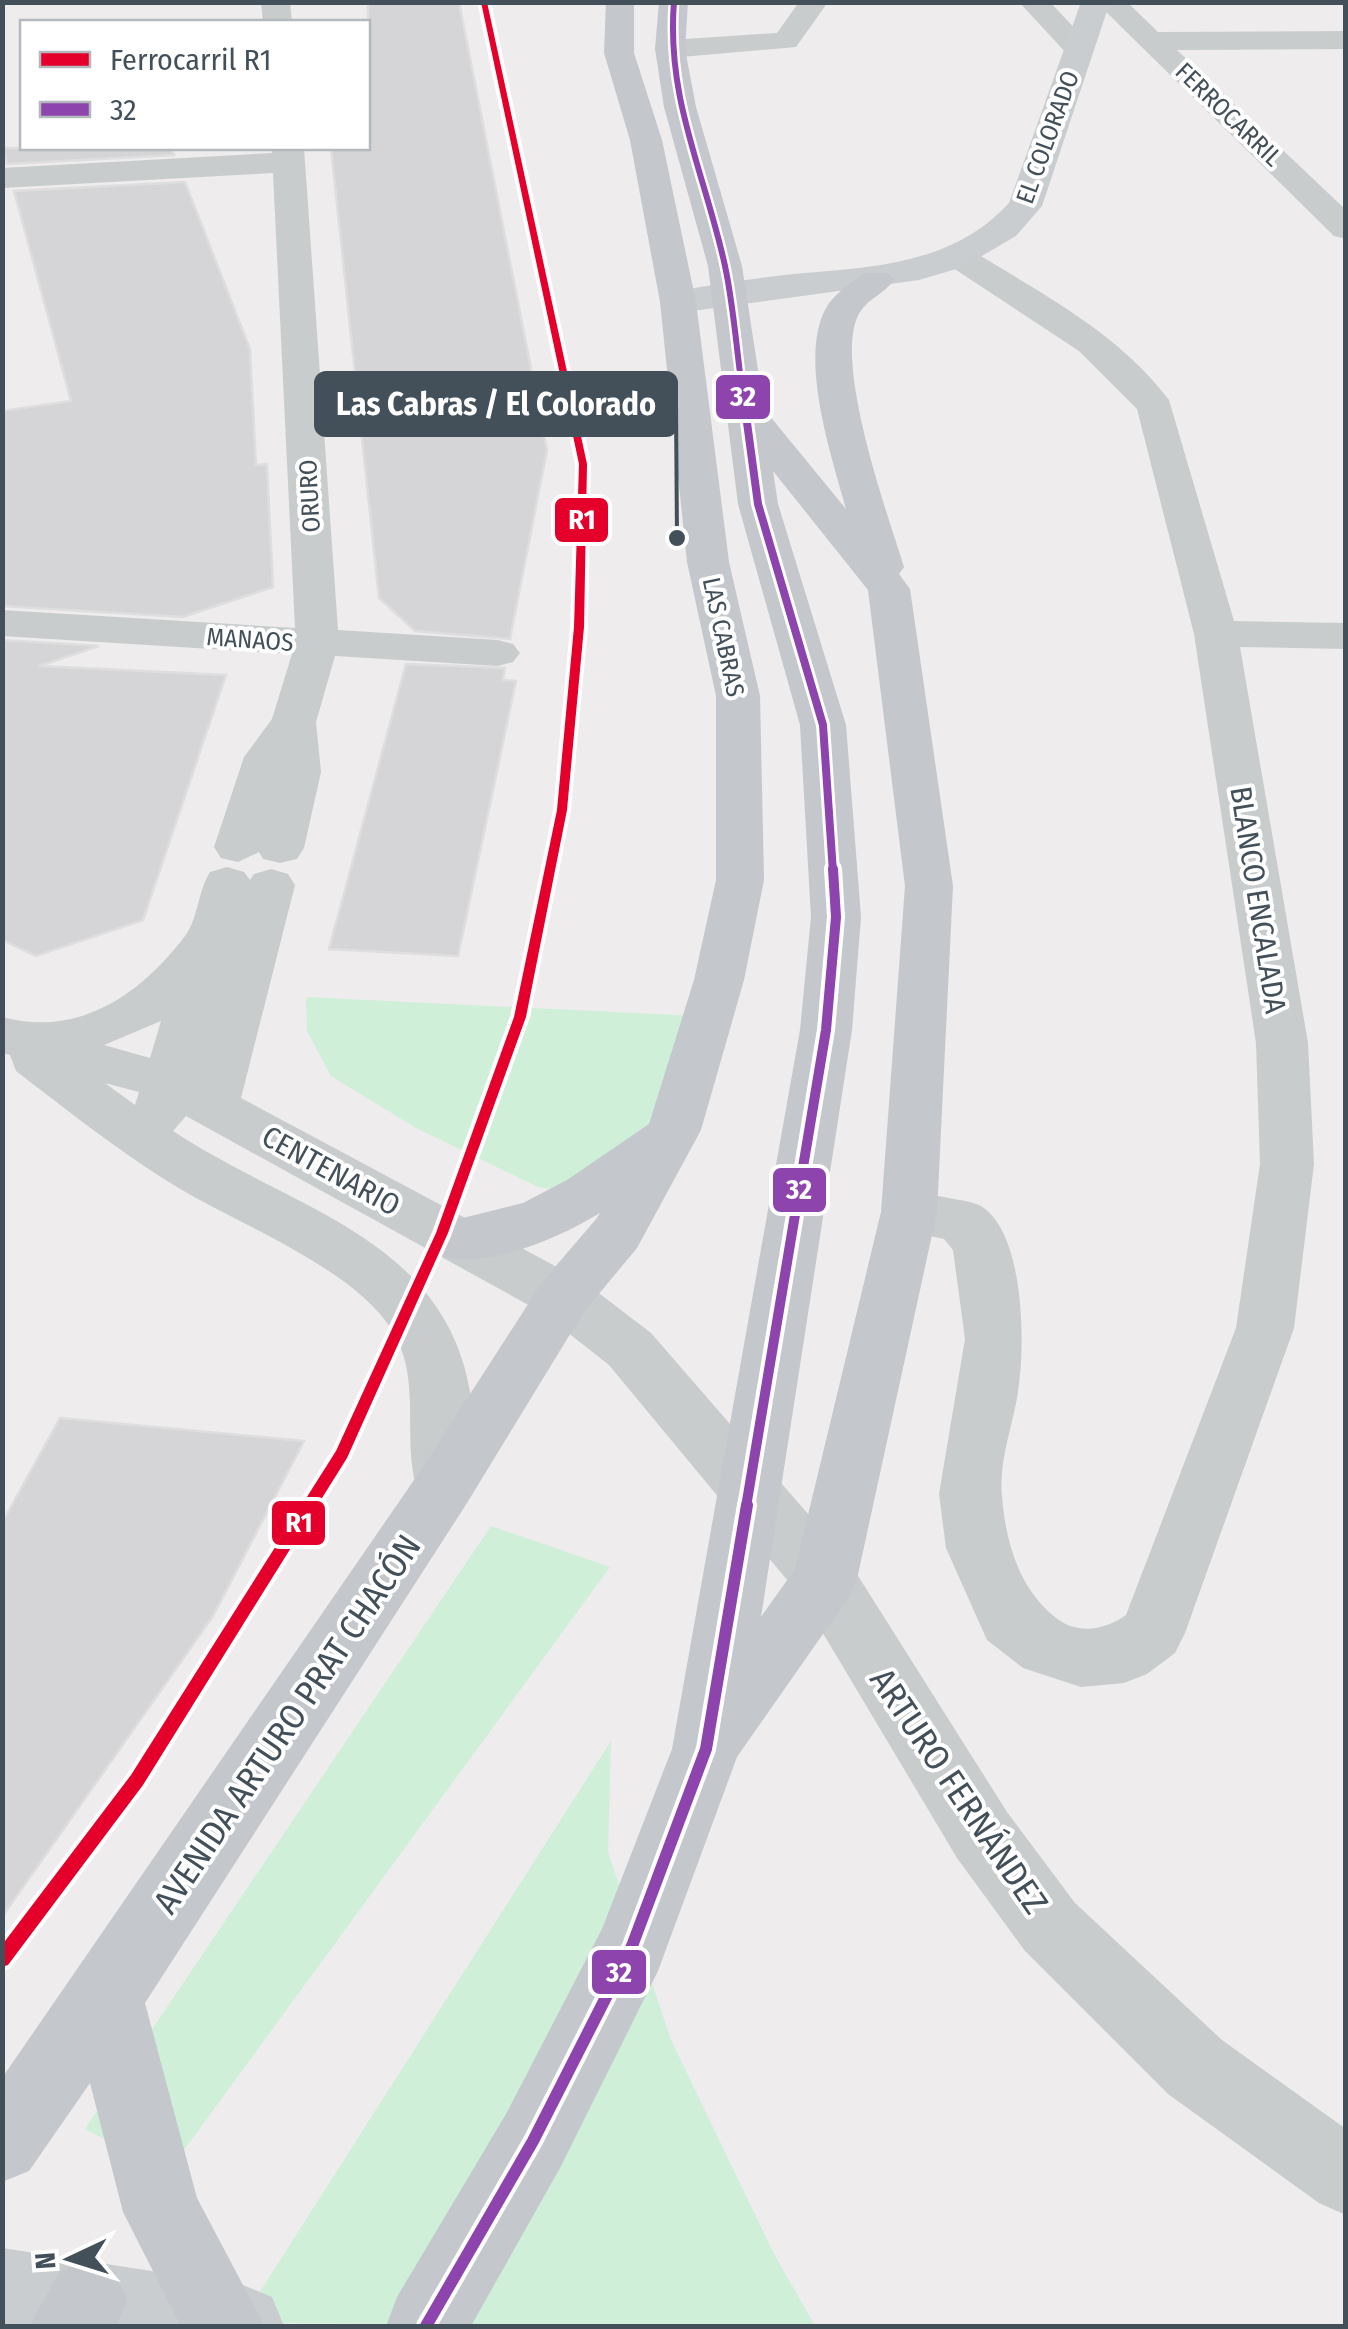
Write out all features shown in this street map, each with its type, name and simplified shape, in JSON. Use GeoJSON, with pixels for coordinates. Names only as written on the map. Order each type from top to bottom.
{"type":"FeatureCollection","features":[{"type":"Feature","properties":{"kind":"main road","name":"LAS CABRAS"},"geometry":{"type":"LineString","coordinates":[[564,1297],[617,1234],[674,1130],[719,980],[740,880],[738,696],[708,562],[678,302],[646,140],[619,53],[620,2]]}},
{"type":"Feature","properties":{"kind":"main road"},"geometry":{"type":"LineString","coordinates":[[426,2326],[533,2141],[632,1946],[706,1748],[826,1030],[836,917],[823,725],[758,504],[729,293],[680,107],[670,49],[674,2]]}},
{"type":"Feature","properties":{"kind":"main road"},"geometry":{"type":"LineString","coordinates":[[706,1748],[825,1578],[910,1212],[929,886],[889,589],[842,413],[832,348],[842,310],[876,280]]}},
{"type":"Feature","properties":{"kind":"main road"},"geometry":{"type":"LineString","coordinates":[[747,413],[889,589]]}},
{"type":"Feature","properties":{"kind":"main road"},"geometry":{"type":"LineString","coordinates":[[455,1240],[514,1232],[578,1203],[674,1130]]}},
{"type":"Feature","properties":{"kind":"main road","name":"AVENIDA ARTURO PRAT CHACÓN"},"geometry":{"type":"LineString","coordinates":[[2,2144],[106,1997],[445,1485],[564,1297]]}},
{"type":"Feature","properties":{"kind":"main road"},"geometry":{"type":"LineString","coordinates":[[106,1997],[162,2212],[232,2324]]}},
{"type":"Feature","properties":{"kind":"street"},"geometry":{"type":"LineString","coordinates":[[670,49],[784,41],[794,34],[814,2]]}},
{"type":"Feature","properties":{"kind":"street"},"geometry":{"type":"LineString","coordinates":[[1033,2],[1078,49]]}},
{"type":"Feature","properties":{"kind":"street","name":"EL COLORADO"},"geometry":{"type":"LineString","coordinates":[[678,302],[729,293],[876,280],[956,255],[1010,228],[1025,206],[1096,2]]}},
{"type":"Feature","properties":{"kind":"street","name":"FERROCARRIL"},"geometry":{"type":"LineString","coordinates":[[1110,2],[1331,199],[1346,229]]}},
{"type":"Feature","properties":{"kind":"street"},"geometry":{"type":"LineString","coordinates":[[1154,41],[1346,40]]}},
{"type":"Feature","properties":{"kind":"street"},"geometry":{"type":"LineString","coordinates":[[2,178],[289,154]]}},
{"type":"Feature","properties":{"kind":"street","name":"ORURO"},"geometry":{"type":"LineString","coordinates":[[151,1144],[190,1094],[246,878],[298,772],[294,721],[317,644],[289,154]]}},
{"type":"Feature","properties":{"kind":"street","name":"BLANCO ENCALADA"},"geometry":{"type":"LineString","coordinates":[[910,1212],[961,1220],[981,1243],[994,1340],[989,1388],[974,1446],[970,1494],[978,1548],[1010,1620],[1046,1648],[1081,1658],[1124,1654],[1152,1634],[1265,1328],[1288,1164],[1282,1042],[1216,634],[1156,408],[1139,380],[1112,356],[956,255]]}},
{"type":"Feature","properties":{"kind":"street","name":"MANAOS"},"geometry":{"type":"LineString","coordinates":[[2,624],[498,653]]}},
{"type":"Feature","properties":{"kind":"street"},"geometry":{"type":"LineString","coordinates":[[1216,634],[1346,636]]}},
{"type":"Feature","properties":{"kind":"street"},"geometry":{"type":"LineString","coordinates":[[15,1039],[98,1031],[129,1018],[176,986],[246,878]]}},
{"type":"Feature","properties":{"kind":"street","name":"ORURO"},"geometry":{"type":"LineString","coordinates":[[190,1094],[246,878]]}},
{"type":"Feature","properties":{"kind":"street"},"geometry":{"type":"LineString","coordinates":[[15,1039],[151,1144],[359,1266],[410,1309],[433,1356],[443,1413],[445,1485]]}},
{"type":"Feature","properties":{"kind":"street","name":"CENTENARIO"},"geometry":{"type":"LineString","coordinates":[[15,1039],[190,1094],[564,1297],[630,1349],[825,1578]]}},
{"type":"Feature","properties":{"kind":"street","name":"ARTURO FERNÁNDEZ"},"geometry":{"type":"LineString","coordinates":[[825,1578],[972,1819],[1050,1927],[1195,2067],[1346,2176]]}},
{"type":"Feature","properties":{"kind":"street"},"geometry":{"type":"LineString","coordinates":[[2,2288],[78,2313],[232,2324]]}},
{"type":"Feature","properties":{"kind":"green space"},"geometry":{"type":"Polygon","coordinates":[[[306,997],[716,1017],[685,1092],[579,1193],[538,1187],[416,1128],[331,1076],[307,1031],[306,997]]]}},
{"type":"Feature","properties":{"kind":"green space"},"geometry":{"type":"Polygon","coordinates":[[[491,1526],[610,1567],[168,2172],[85,2129],[491,1526]]]}},
{"type":"Feature","properties":{"kind":"green space"},"geometry":{"type":"Polygon","coordinates":[[[611,1741],[608,1852],[671,2040],[774,2254],[815,2326],[240,2323],[611,1741]]]}},
{"type":"Feature","properties":{"kind":"building"},"geometry":{"type":"Polygon","coordinates":[[[368,2],[459,2],[547,450],[510,639],[415,631],[379,598],[331,150],[370,150],[368,2]]]}},
{"type":"Feature","properties":{"kind":"building"},"geometry":{"type":"Polygon","coordinates":[[[3,148],[172,150],[174,155],[7,164],[3,148]]]}},
{"type":"Feature","properties":{"kind":"building"},"geometry":{"type":"Polygon","coordinates":[[[185,182],[250,349],[256,465],[267,464],[273,587],[183,617],[2,606],[2,411],[71,401],[14,191],[185,182]]]}},
{"type":"Feature","properties":{"kind":"building"},"geometry":{"type":"Polygon","coordinates":[[[2,640],[99,646],[39,666],[226,675],[143,920],[36,956],[2,940],[2,640]]]}},
{"type":"Feature","properties":{"kind":"building"},"geometry":{"type":"Polygon","coordinates":[[[406,664],[505,668],[503,680],[516,681],[458,956],[329,949],[406,664]]]}},
{"type":"Feature","properties":{"kind":"building"},"geometry":{"type":"Polygon","coordinates":[[[60,1418],[304,1441],[213,1616],[2,1917],[2,1523],[60,1418]]]}},
{"type":"Feature","properties":{"kind":"rail line","name":"R1"},"geometry":{"type":"LineString","coordinates":[[2,1959],[137,1780],[342,1454],[442,1233],[520,1017],[562,810],[579,627],[583,464],[484,2]]}},
{"type":"Feature","properties":{"kind":"transit line","name":"32"},"geometry":{"type":"LineString","coordinates":[[426,2326],[533,2141],[632,1946],[706,1749],[826,1030],[836,917],[823,725],[758,504],[725,266],[680,107],[670,49],[674,2]]}},
{"type":"Feature","properties":{"kind":"place","name":"Las Cabras / El Colorado"},"geometry":{"type":"Point","coordinates":[677,538]}}]}
